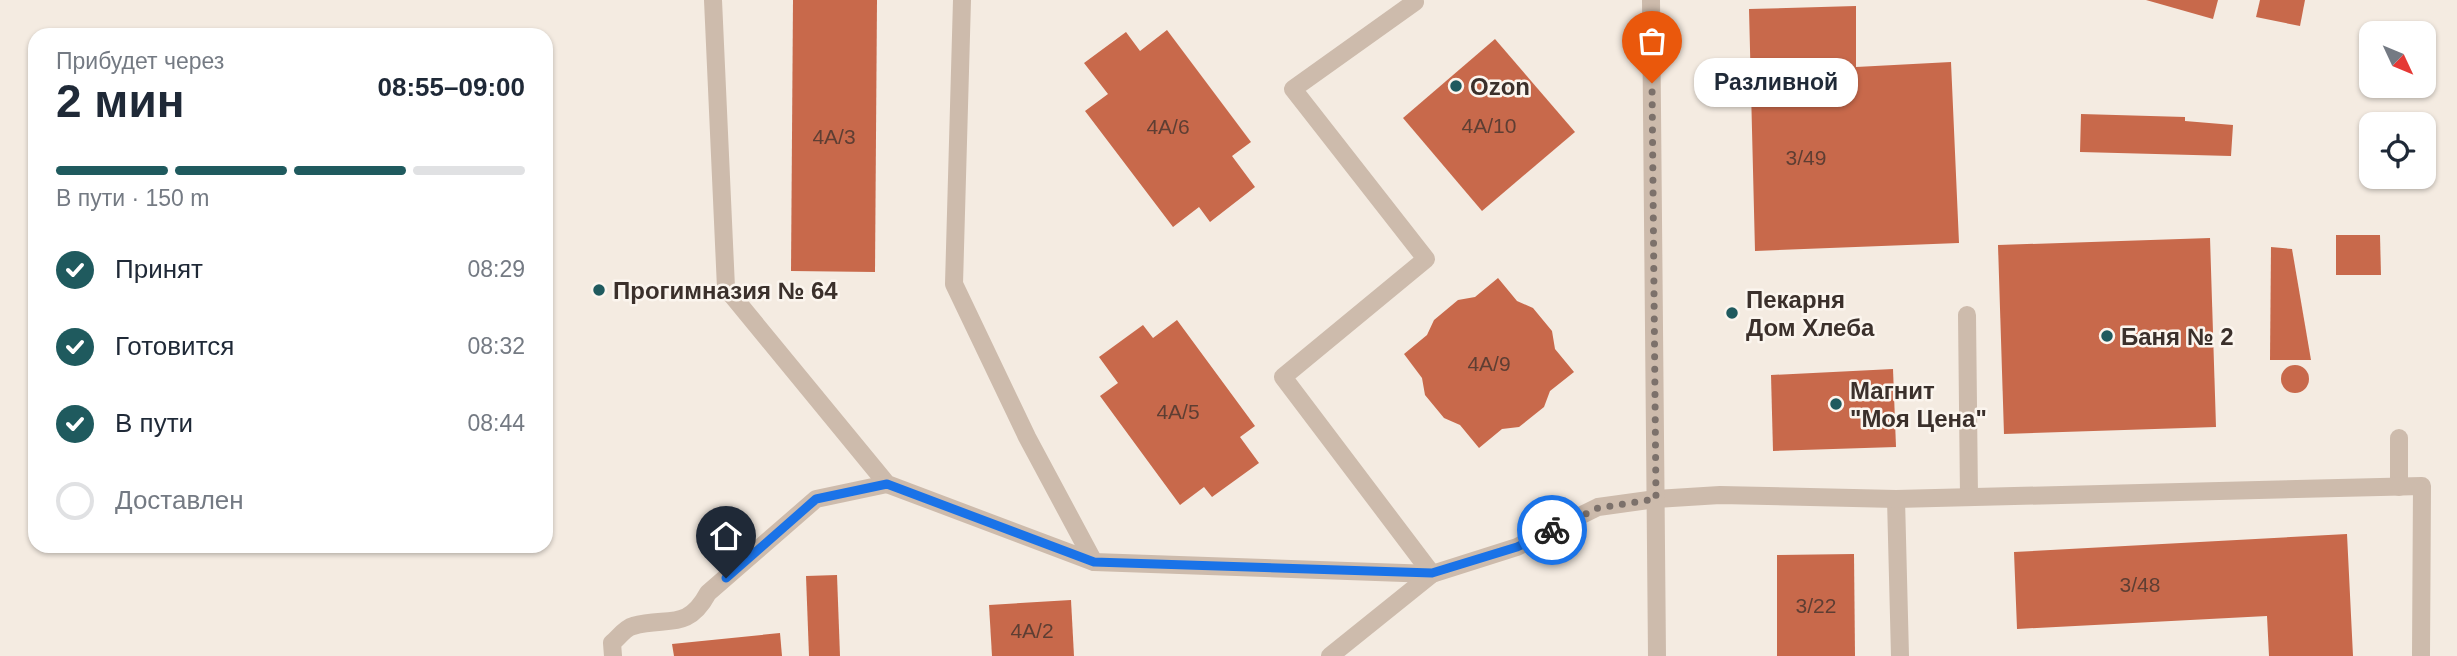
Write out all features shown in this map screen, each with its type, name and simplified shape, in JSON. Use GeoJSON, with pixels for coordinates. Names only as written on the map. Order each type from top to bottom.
{"type":"FeatureCollection","features":[{"type":"Feature","properties":{"kind":"street"},"geometry":{"type":"LineString","coordinates":[[713,0],[726,288],[887,484],[1094,562],[1432,573],[1517,547],[1598,508],[1656,499],[1720,495],[1969,498],[2422,486],[2421,656]]}},
{"type":"Feature","properties":{"kind":"street"},"geometry":{"type":"LineString","coordinates":[[962,0],[954,284],[1027,438],[1094,562]]}},
{"type":"Feature","properties":{"kind":"street"},"geometry":{"type":"LineString","coordinates":[[1414,0],[1415,2],[1293,89],[1426,259],[1283,377],[1432,573]]}},
{"type":"Feature","properties":{"kind":"street"},"geometry":{"type":"LineString","coordinates":[[1651,0],[1657,656]]}},
{"type":"Feature","properties":{"kind":"street"},"geometry":{"type":"LineString","coordinates":[[1967,316],[1969,498]]}},
{"type":"Feature","properties":{"kind":"street"},"geometry":{"type":"LineString","coordinates":[[2399,438],[2399,487]]}},
{"type":"Feature","properties":{"kind":"street"},"geometry":{"type":"LineString","coordinates":[[612,656],[612,643],[630,626],[685,619],[700,609],[708,593],[816,499],[887,484]]}},
{"type":"Feature","properties":{"kind":"street"},"geometry":{"type":"LineString","coordinates":[[1896,499],[1900,656]]}},
{"type":"Feature","properties":{"kind":"street"},"geometry":{"type":"LineString","coordinates":[[1330,656],[1432,573]]}},
{"type":"Feature","properties":{"kind":"building"},"geometry":{"type":"Polygon","coordinates":[[[793,0],[877,0],[875,272],[791,271],[793,0]]]}},
{"type":"Feature","properties":{"kind":"building"},"geometry":{"type":"Polygon","coordinates":[[[2146,0],[2218,0],[2213,19],[2146,0]]]}},
{"type":"Feature","properties":{"kind":"building"},"geometry":{"type":"Polygon","coordinates":[[[2260,0],[2305,0],[2300,26],[2256,17],[2260,0]]]}},
{"type":"Feature","properties":{"kind":"building"},"geometry":{"type":"Polygon","coordinates":[[[1856,6],[1856,67],[1951,62],[1959,243],[1755,251],[1749,9],[1856,6]]]}},
{"type":"Feature","properties":{"kind":"building"},"geometry":{"type":"Polygon","coordinates":[[[1167,30],[1251,142],[1232,156],[1255,187],[1210,222],[1199,207],[1173,227],[1085,111],[1108,94],[1084,63],[1126,32],[1140,51],[1167,30]]]}},
{"type":"Feature","properties":{"kind":"building"},"geometry":{"type":"Polygon","coordinates":[[[1495,39],[1575,132],[1482,211],[1403,118],[1495,39]]]}},
{"type":"Feature","properties":{"kind":"building"},"geometry":{"type":"Polygon","coordinates":[[[2081,114],[2185,117],[2185,121],[2233,125],[2231,156],[2080,152],[2081,114]]]}},
{"type":"Feature","properties":{"kind":"building"},"geometry":{"type":"Polygon","coordinates":[[[2336,235],[2380,235],[2381,275],[2336,275],[2336,235]]]}},
{"type":"Feature","properties":{"kind":"building","name":"Баня № 2"},"geometry":{"type":"Polygon","coordinates":[[[2210,238],[2216,427],[2004,434],[1998,245],[2210,238]]]}},
{"type":"Feature","properties":{"kind":"building"},"geometry":{"type":"Polygon","coordinates":[[[2271,247],[2292,249],[2311,360],[2270,360],[2271,247]]]}},
{"type":"Feature","properties":{"kind":"building"},"geometry":{"type":"Polygon","coordinates":[[[1498,278],[1517,301],[1533,308],[1552,331],[1555,349],[1574,372],[1550,391],[1544,407],[1519,427],[1502,429],[1479,448],[1460,425],[1444,418],[1425,395],[1422,378],[1404,354],[1427,335],[1434,320],[1458,300],[1475,297],[1498,278]]]}},
{"type":"Feature","properties":{"kind":"building"},"geometry":{"type":"Polygon","coordinates":[[[1177,320],[1255,426],[1240,437],[1259,463],[1212,497],[1204,487],[1180,505],[1100,396],[1118,383],[1099,357],[1143,325],[1153,338],[1177,320]]]}},
{"type":"Feature","properties":{"kind":"building"},"geometry":{"type":"Polygon","coordinates":[[[2295,365],[2305,369],[2309,379],[2305,389],[2295,393],[2285,389],[2281,379],[2285,369],[2295,365]]]}},
{"type":"Feature","properties":{"kind":"building"},"geometry":{"type":"Polygon","coordinates":[[[1893,369],[1896,447],[1773,451],[1771,375],[1893,369]]]}},
{"type":"Feature","properties":{"kind":"building"},"geometry":{"type":"Polygon","coordinates":[[[2347,534],[2353,656],[2269,656],[2267,616],[2017,629],[2014,552],[2347,534]]]}},
{"type":"Feature","properties":{"kind":"building"},"geometry":{"type":"Polygon","coordinates":[[[1854,554],[1855,656],[1777,656],[1777,555],[1854,554]]]}},
{"type":"Feature","properties":{"kind":"building"},"geometry":{"type":"Polygon","coordinates":[[[837,575],[840,656],[809,656],[806,576],[837,575]]]}},
{"type":"Feature","properties":{"kind":"building"},"geometry":{"type":"Polygon","coordinates":[[[1071,600],[1074,656],[992,656],[989,605],[1071,600]]]}},
{"type":"Feature","properties":{"kind":"building"},"geometry":{"type":"Polygon","coordinates":[[[780,633],[782,656],[674,656],[672,644],[780,633]]]}},
{"type":"Feature","properties":{"kind":"way so far"},"geometry":{"type":"LineString","coordinates":[[1552,530],[1598,508],[1656,499],[1652,83]]}},
{"type":"Feature","properties":{"kind":"place","name":"Разливной"},"geometry":{"type":"Point","coordinates":[1652,83]}},
{"type":"Feature","properties":{"kind":"place","name":"Ozon"},"geometry":{"type":"Point","coordinates":[1456,86]}},
{"type":"Feature","properties":{"kind":"place","name":"Прогимназия № 64"},"geometry":{"type":"Point","coordinates":[599,290]}},
{"type":"Feature","properties":{"kind":"place","name":"Пекарня Дом Хлеба"},"geometry":{"type":"Point","coordinates":[1732,313]}},
{"type":"Feature","properties":{"kind":"place","name":"Баня № 2"},"geometry":{"type":"Point","coordinates":[2107,336]}},
{"type":"Feature","properties":{"kind":"place","name":"Магнит \"Моя Цена\""},"geometry":{"type":"Point","coordinates":[1836,404]}},
{"type":"Feature","properties":{"kind":"route"},"geometry":{"type":"LineString","coordinates":[[726,578],[816,499],[887,484],[1094,562],[1432,573],[1517,547],[1552,530]]}}]}
